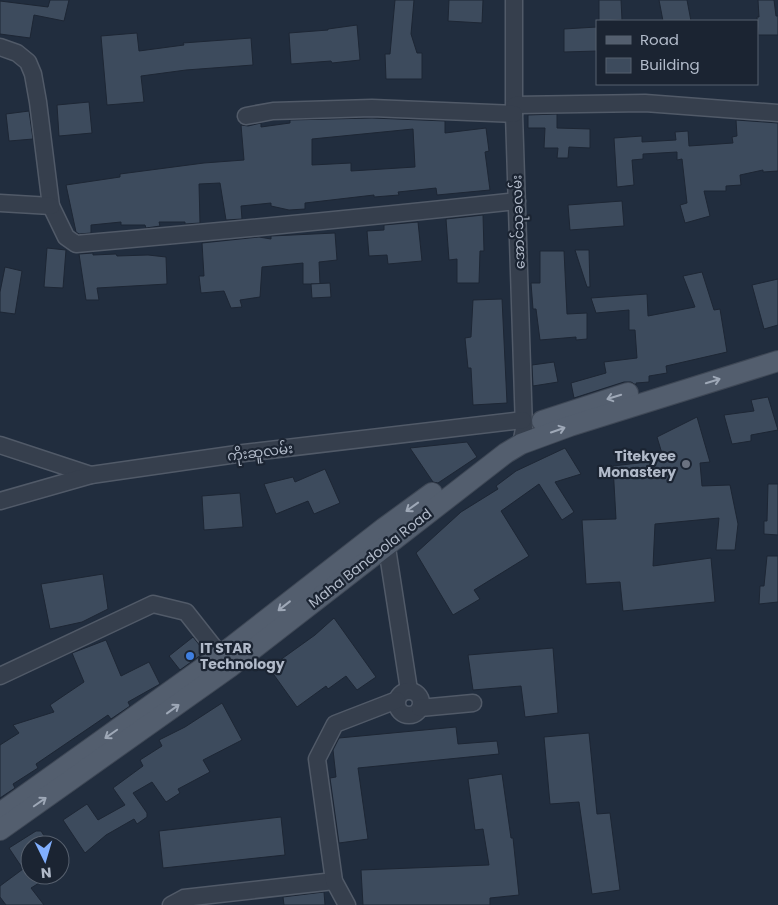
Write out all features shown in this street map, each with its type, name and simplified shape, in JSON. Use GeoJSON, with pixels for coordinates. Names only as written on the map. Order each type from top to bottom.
{"type":"FeatureCollection","features":[{"type":"Feature","properties":{"kind":"main road","name":"Maha Bandoola Road"},"geometry":{"type":"LineString","coordinates":[[0,830],[225,661],[385,536],[506,453],[523,431],[567,412],[778,346]]}},
{"type":"Feature","properties":{"kind":"main road","name":"Maha Bandoola Road"},"geometry":{"type":"LineString","coordinates":[[523,431],[570,426],[778,361]]}},
{"type":"Feature","properties":{"kind":"main road","name":"Maha Bandoola Road"},"geometry":{"type":"LineString","coordinates":[[0,813],[225,661]]}},
{"type":"Feature","properties":{"kind":"street","name":"အောင်သုခလမ်း"},"geometry":{"type":"LineString","coordinates":[[514,0],[514,110],[523,431]]}},
{"type":"Feature","properties":{"kind":"street"},"geometry":{"type":"LineString","coordinates":[[0,47],[17,53],[28,62],[33,74],[51,206],[66,237],[76,244],[517,202]]}},
{"type":"Feature","properties":{"kind":"street"},"geometry":{"type":"LineString","coordinates":[[246,116],[273,111],[372,108],[514,110],[645,103],[778,113]]}},
{"type":"Feature","properties":{"kind":"street"},"geometry":{"type":"LineString","coordinates":[[0,203],[51,206]]}},
{"type":"Feature","properties":{"kind":"street","name":"ကိုးဆူလမ်း"},"geometry":{"type":"LineString","coordinates":[[0,501],[91,475],[244,453],[523,431]]}},
{"type":"Feature","properties":{"kind":"street"},"geometry":{"type":"LineString","coordinates":[[0,445],[91,475]]}},
{"type":"Feature","properties":{"kind":"street"},"geometry":{"type":"LineString","coordinates":[[385,536],[403,695]]}},
{"type":"Feature","properties":{"kind":"street"},"geometry":{"type":"LineString","coordinates":[[0,676],[153,604],[186,612],[225,661]]}},
{"type":"Feature","properties":{"kind":"street"},"geometry":{"type":"LineString","coordinates":[[347,905],[334,881],[317,759],[335,724],[403,695],[416,692],[421,703],[420,708],[473,702]]}},
{"type":"Feature","properties":{"kind":"street"},"geometry":{"type":"LineString","coordinates":[[171,905],[184,898],[334,881]]}},
{"type":"Feature","properties":{"kind":"building"},"geometry":{"type":"Polygon","coordinates":[[[50,0],[69,0],[64,21],[34,15],[30,38],[0,34],[0,1],[48,7],[50,0]]]}},
{"type":"Feature","properties":{"kind":"building"},"geometry":{"type":"Polygon","coordinates":[[[395,0],[414,0],[411,34],[417,53],[422,53],[422,79],[386,79],[385,54],[390,54],[395,0]]]}},
{"type":"Feature","properties":{"kind":"building"},"geometry":{"type":"Polygon","coordinates":[[[449,0],[483,0],[482,23],[448,21],[449,0]]]}},
{"type":"Feature","properties":{"kind":"building"},"geometry":{"type":"Polygon","coordinates":[[[599,0],[621,0],[622,20],[599,20],[599,0]]]}},
{"type":"Feature","properties":{"kind":"building"},"geometry":{"type":"Polygon","coordinates":[[[659,0],[687,0],[691,20],[663,20],[659,0]]]}},
{"type":"Feature","properties":{"kind":"building"},"geometry":{"type":"Polygon","coordinates":[[[758,0],[774,0],[776,16],[778,16],[778,35],[758,35],[757,17],[759,17],[758,0]]]}},
{"type":"Feature","properties":{"kind":"building"},"geometry":{"type":"Polygon","coordinates":[[[357,25],[360,60],[291,64],[289,33],[328,30],[357,25]]]}},
{"type":"Feature","properties":{"kind":"building"},"geometry":{"type":"Polygon","coordinates":[[[596,27],[596,51],[564,52],[564,29],[596,27]]]}},
{"type":"Feature","properties":{"kind":"building"},"geometry":{"type":"Polygon","coordinates":[[[137,33],[139,51],[184,45],[183,43],[251,38],[253,65],[186,70],[141,76],[144,102],[107,105],[101,36],[137,33]]]}},
{"type":"Feature","properties":{"kind":"building"},"geometry":{"type":"Polygon","coordinates":[[[89,102],[92,133],[59,136],[57,105],[89,102]]]}},
{"type":"Feature","properties":{"kind":"building"},"geometry":{"type":"Polygon","coordinates":[[[29,111],[33,139],[9,141],[6,114],[29,111]]]}},
{"type":"Feature","properties":{"kind":"building"},"geometry":{"type":"Polygon","coordinates":[[[557,114],[557,128],[590,129],[590,148],[569,147],[568,158],[557,158],[558,148],[544,148],[545,128],[528,128],[528,115],[557,114]]]}},
{"type":"Feature","properties":{"kind":"building"},"geometry":{"type":"Polygon","coordinates":[[[372,118],[445,121],[445,133],[486,128],[489,151],[485,152],[490,190],[437,195],[436,188],[398,192],[399,195],[374,197],[374,195],[305,203],[305,209],[289,210],[271,206],[271,203],[241,206],[242,219],[226,220],[220,183],[199,184],[200,223],[159,222],[160,226],[146,228],[145,225],[121,225],[121,222],[91,225],[91,233],[79,234],[76,232],[66,185],[120,177],[120,174],[204,163],[244,160],[241,125],[248,126],[261,123],[261,127],[290,123],[290,120],[372,118]],[[413,129],[312,139],[312,165],[351,163],[351,171],[415,167],[413,129]]]}},
{"type":"Feature","properties":{"kind":"building"},"geometry":{"type":"Polygon","coordinates":[[[736,120],[778,123],[778,171],[763,172],[763,170],[740,175],[741,185],[726,186],[726,191],[704,191],[710,216],[685,223],[680,205],[687,203],[682,159],[677,160],[677,152],[643,154],[643,159],[632,160],[634,185],[617,187],[614,138],[642,136],[642,142],[676,140],[675,132],[688,131],[689,146],[733,143],[732,137],[737,136],[736,120]]]}},
{"type":"Feature","properties":{"kind":"building"},"geometry":{"type":"Polygon","coordinates":[[[622,201],[624,226],[570,230],[568,205],[622,201]]]}},
{"type":"Feature","properties":{"kind":"building"},"geometry":{"type":"Polygon","coordinates":[[[483,215],[484,251],[480,251],[479,283],[457,283],[457,259],[449,260],[446,219],[483,215]]]}},
{"type":"Feature","properties":{"kind":"building"},"geometry":{"type":"Polygon","coordinates":[[[418,222],[422,261],[388,264],[387,255],[369,256],[367,231],[384,230],[384,225],[418,222]]]}},
{"type":"Feature","properties":{"kind":"building"},"geometry":{"type":"Polygon","coordinates":[[[335,233],[337,260],[319,262],[320,284],[303,284],[303,263],[262,267],[260,297],[240,300],[242,307],[231,308],[224,291],[201,293],[199,276],[204,276],[202,243],[259,237],[271,239],[271,236],[335,233]]]}},
{"type":"Feature","properties":{"kind":"building"},"geometry":{"type":"Polygon","coordinates":[[[47,248],[66,250],[63,288],[44,287],[47,248]]]}},
{"type":"Feature","properties":{"kind":"building"},"geometry":{"type":"Polygon","coordinates":[[[575,250],[589,250],[590,287],[587,287],[575,250]]]}},
{"type":"Feature","properties":{"kind":"building"},"geometry":{"type":"Polygon","coordinates":[[[540,251],[564,251],[567,314],[587,313],[587,339],[576,340],[576,337],[540,340],[536,309],[533,309],[531,283],[540,283],[540,251]]]}},
{"type":"Feature","properties":{"kind":"building"},"geometry":{"type":"Polygon","coordinates":[[[93,253],[93,255],[116,254],[117,256],[148,255],[166,257],[167,284],[97,288],[99,300],[86,300],[79,254],[93,253]]]}},
{"type":"Feature","properties":{"kind":"building"},"geometry":{"type":"Polygon","coordinates":[[[5,267],[22,271],[15,314],[0,312],[0,292],[5,267]]]}},
{"type":"Feature","properties":{"kind":"building"},"geometry":{"type":"Polygon","coordinates":[[[702,272],[714,310],[720,309],[727,352],[666,366],[667,373],[649,376],[649,382],[636,383],[636,385],[631,382],[624,382],[574,398],[571,383],[606,373],[604,362],[637,358],[635,330],[629,330],[629,310],[596,313],[591,298],[647,294],[648,316],[695,307],[683,276],[702,272]]]}},
{"type":"Feature","properties":{"kind":"building"},"geometry":{"type":"Polygon","coordinates":[[[778,279],[778,325],[764,329],[752,285],[778,279]]]}},
{"type":"Feature","properties":{"kind":"building"},"geometry":{"type":"Polygon","coordinates":[[[330,283],[331,297],[312,298],[311,284],[330,283]]]}},
{"type":"Feature","properties":{"kind":"building"},"geometry":{"type":"Polygon","coordinates":[[[502,299],[507,403],[473,405],[471,368],[468,368],[465,338],[471,337],[473,300],[502,299]]]}},
{"type":"Feature","properties":{"kind":"building"},"geometry":{"type":"Polygon","coordinates":[[[554,362],[558,382],[533,386],[532,365],[554,362]]]}},
{"type":"Feature","properties":{"kind":"building"},"geometry":{"type":"Polygon","coordinates":[[[768,397],[778,430],[751,435],[751,441],[732,444],[724,415],[754,411],[751,400],[768,397]]]}},
{"type":"Feature","properties":{"kind":"building"},"geometry":{"type":"Polygon","coordinates":[[[697,417],[710,462],[700,463],[702,486],[730,485],[738,524],[735,550],[716,550],[719,518],[655,524],[653,566],[711,558],[715,602],[623,611],[620,582],[586,584],[582,520],[616,519],[613,466],[664,460],[657,437],[697,417]]]}},
{"type":"Feature","properties":{"kind":"building"},"geometry":{"type":"Polygon","coordinates":[[[467,442],[477,457],[438,483],[433,482],[410,448],[467,442]]]}},
{"type":"Feature","properties":{"kind":"building"},"geometry":{"type":"Polygon","coordinates":[[[565,448],[581,474],[555,482],[574,512],[562,520],[539,484],[501,511],[529,556],[474,590],[480,599],[453,615],[416,553],[461,512],[498,489],[496,486],[516,471],[565,448]]]}},
{"type":"Feature","properties":{"kind":"building"},"geometry":{"type":"Polygon","coordinates":[[[325,469],[340,503],[314,514],[308,501],[276,514],[264,484],[293,477],[295,482],[325,469]]]}},
{"type":"Feature","properties":{"kind":"building"},"geometry":{"type":"Polygon","coordinates":[[[768,484],[778,484],[778,535],[764,534],[764,521],[767,521],[768,484]]]}},
{"type":"Feature","properties":{"kind":"building"},"geometry":{"type":"Polygon","coordinates":[[[240,493],[243,527],[204,530],[202,496],[240,493]]]}},
{"type":"Feature","properties":{"kind":"building"},"geometry":{"type":"Polygon","coordinates":[[[767,556],[778,556],[778,602],[759,604],[760,586],[764,586],[767,556]]]}},
{"type":"Feature","properties":{"kind":"building"},"geometry":{"type":"Polygon","coordinates":[[[103,574],[108,609],[82,622],[50,629],[41,584],[103,574]]]}},
{"type":"Feature","properties":{"kind":"building"},"geometry":{"type":"Polygon","coordinates":[[[334,618],[376,677],[357,690],[346,676],[328,689],[326,686],[297,707],[269,668],[315,635],[334,618]]]}},
{"type":"Feature","properties":{"kind":"building"},"geometry":{"type":"Polygon","coordinates":[[[193,637],[205,652],[180,670],[169,656],[193,637]]]}},
{"type":"Feature","properties":{"kind":"building"},"geometry":{"type":"Polygon","coordinates":[[[106,640],[121,676],[149,662],[160,684],[128,702],[130,706],[111,719],[108,715],[36,764],[38,768],[13,784],[15,788],[0,798],[0,745],[19,733],[13,725],[54,712],[50,705],[84,682],[72,653],[106,640]]]}},
{"type":"Feature","properties":{"kind":"building"},"geometry":{"type":"Polygon","coordinates":[[[553,648],[558,713],[525,717],[521,686],[473,690],[468,655],[553,648]]]}},
{"type":"Feature","properties":{"kind":"building"},"geometry":{"type":"Polygon","coordinates":[[[222,703],[242,740],[203,760],[210,772],[178,789],[180,793],[166,802],[152,782],[133,793],[147,813],[147,817],[137,824],[134,819],[106,835],[85,853],[63,820],[87,804],[98,820],[125,805],[113,788],[143,766],[140,760],[162,746],[159,740],[185,727],[222,703]]]}},
{"type":"Feature","properties":{"kind":"building"},"geometry":{"type":"Polygon","coordinates":[[[456,727],[458,744],[497,741],[499,754],[358,768],[368,839],[339,843],[330,778],[336,777],[333,750],[339,738],[456,727]]]}},
{"type":"Feature","properties":{"kind":"building"},"geometry":{"type":"Polygon","coordinates":[[[589,733],[597,814],[610,813],[620,890],[592,894],[579,802],[550,804],[544,737],[589,733]]]}},
{"type":"Feature","properties":{"kind":"building"},"geometry":{"type":"Polygon","coordinates":[[[502,774],[511,838],[513,838],[519,895],[490,898],[490,905],[363,905],[361,870],[489,865],[483,829],[475,830],[468,779],[502,774]]]}},
{"type":"Feature","properties":{"kind":"building"},"geometry":{"type":"Polygon","coordinates":[[[281,817],[285,855],[163,868],[159,831],[281,817]]]}},
{"type":"Feature","properties":{"kind":"building"},"geometry":{"type":"Polygon","coordinates":[[[36,831],[41,831],[44,835],[30,835],[36,831]]]}},
{"type":"Feature","properties":{"kind":"building"},"geometry":{"type":"Polygon","coordinates":[[[20,841],[20,864],[9,848],[20,841]]]}},
{"type":"Feature","properties":{"kind":"building"},"geometry":{"type":"Polygon","coordinates":[[[20,871],[20,885],[36,885],[31,888],[44,905],[6,905],[0,897],[0,886],[20,871]]]}},
{"type":"Feature","properties":{"kind":"building"},"geometry":{"type":"Polygon","coordinates":[[[324,892],[325,905],[284,905],[283,897],[324,892]]]}},
{"type":"Feature","properties":{"kind":"place","name":"Titekyee Monastery"},"geometry":{"type":"Point","coordinates":[686,464]}},
{"type":"Feature","properties":{"kind":"place","name":"IT STAR Technology"},"geometry":{"type":"Point","coordinates":[190,656]}}]}
